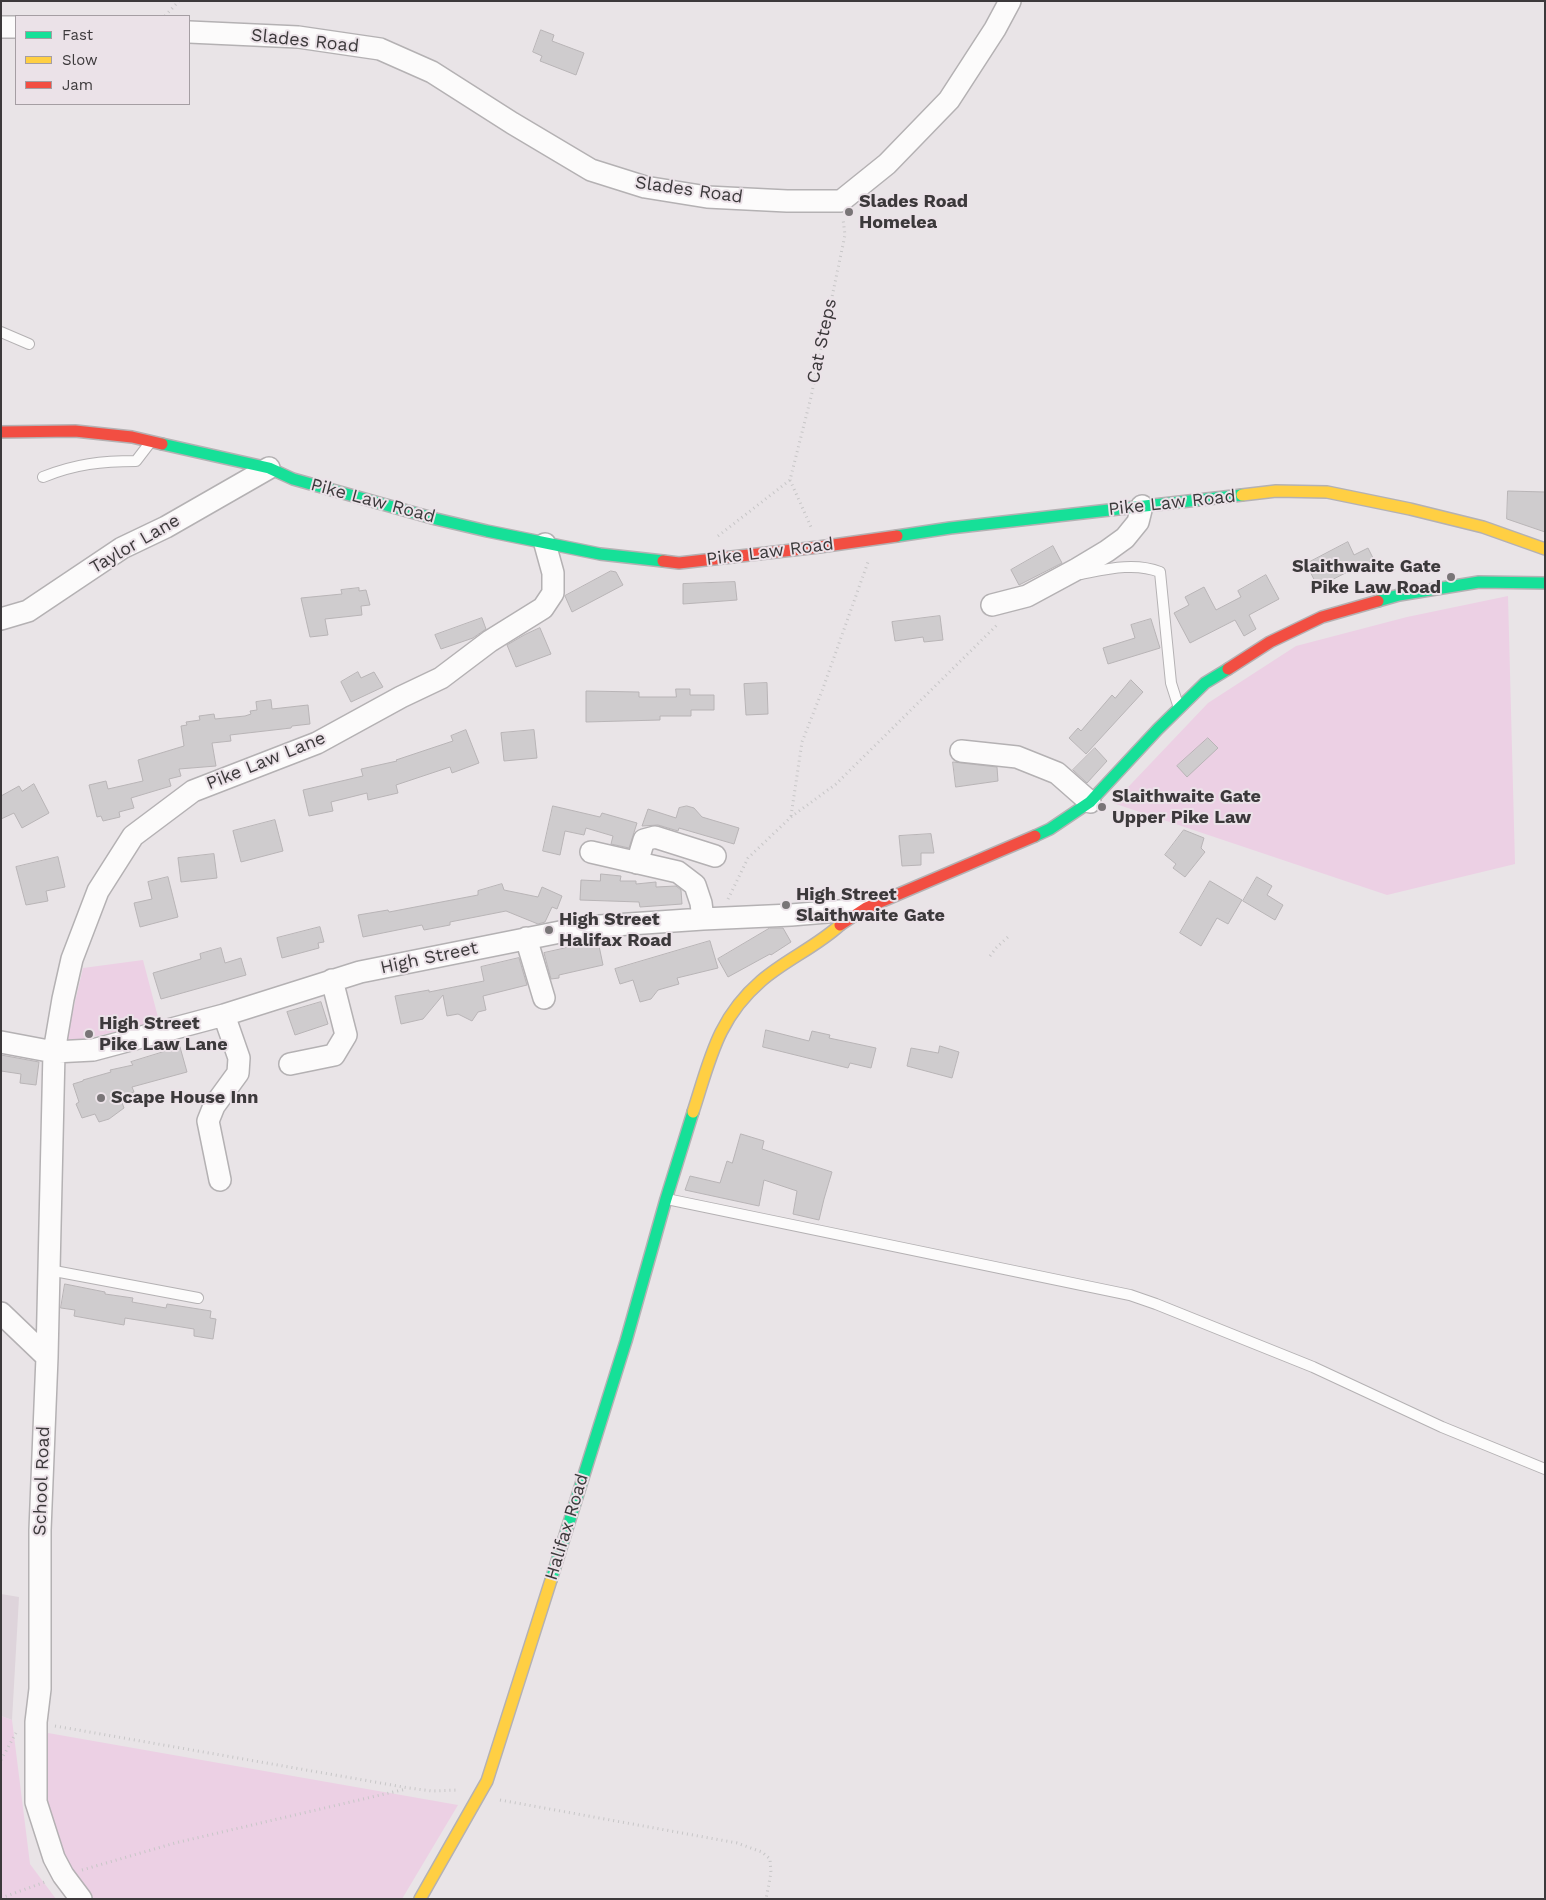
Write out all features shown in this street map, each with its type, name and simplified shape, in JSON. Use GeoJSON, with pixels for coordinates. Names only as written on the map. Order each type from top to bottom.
{"type":"FeatureCollection","features":[{"type":"Feature","properties":{"kind":"street"},"geometry":{"type":"LineString","coordinates":[[841,201],[887,164],[949,100],[995,30],[1010,1]]}},
{"type":"Feature","properties":{"kind":"street"},"geometry":{"type":"LineString","coordinates":[[1,27],[15,27]]}},
{"type":"Feature","properties":{"kind":"street","name":"Slades Road"},"geometry":{"type":"LineString","coordinates":[[190,32],[298,37],[380,49],[432,72],[591,170],[645,187],[707,196],[787,202],[841,201]]}},
{"type":"Feature","properties":{"kind":"street","name":"Pike Law Road"},"geometry":{"type":"LineString","coordinates":[[1,432],[75,431],[132,437],[269,468],[293,479],[436,519],[545,544],[600,554],[680,563],[819,547],[950,528],[1276,491],[1327,492],[1410,509],[1483,527],[1545,549]]}},
{"type":"Feature","properties":{"kind":"street","name":"Taylor Lane"},"geometry":{"type":"LineString","coordinates":[[1,619],[28,611],[122,548],[166,527],[269,468]]}},
{"type":"Feature","properties":{"kind":"street"},"geometry":{"type":"LineString","coordinates":[[996,613],[1062,577],[1125,538],[1138,522],[1142,506]]}},
{"type":"Feature","properties":{"kind":"street","name":"Pike Law Lane"},"geometry":{"type":"LineString","coordinates":[[54,1052],[72,958],[98,891],[133,836],[193,791],[317,742],[441,678],[490,641],[543,608],[553,593],[553,573],[545,544]]}},
{"type":"Feature","properties":{"kind":"street","name":"Halifax Road"},"geometry":{"type":"LineString","coordinates":[[420,1899],[482,1792],[525,1666],[561,1542],[626,1340],[666,1199],[717,1037],[738,1003],[762,980],[829,935],[846,920],[866,908],[1050,829],[1090,802],[1179,708],[1206,683],[1270,642],[1322,617],[1399,595],[1478,582],[1545,584]]}},
{"type":"Feature","properties":{"kind":"street"},"geometry":{"type":"LineString","coordinates":[[961,752],[1017,757],[1057,773],[1090,802]]}},
{"type":"Feature","properties":{"kind":"street"},"geometry":{"type":"LineString","coordinates":[[637,863],[644,840],[655,838],[716,856]]}},
{"type":"Feature","properties":{"kind":"street"},"geometry":{"type":"LineString","coordinates":[[591,852],[678,872],[695,885],[701,902],[711,918]]}},
{"type":"Feature","properties":{"kind":"street","name":"High Street"},"geometry":{"type":"LineString","coordinates":[[1,1042],[54,1052],[93,1050],[224,1015],[360,972],[585,927],[711,918],[791,915],[866,908]]}},
{"type":"Feature","properties":{"kind":"street"},"geometry":{"type":"LineString","coordinates":[[526,938],[544,998]]}},
{"type":"Feature","properties":{"kind":"street"},"geometry":{"type":"LineString","coordinates":[[290,1064],[334,1055],[346,1034],[332,980]]}},
{"type":"Feature","properties":{"kind":"street"},"geometry":{"type":"LineString","coordinates":[[220,1180],[208,1121],[214,1106],[238,1073],[238,1058],[224,1015]]}},
{"type":"Feature","properties":{"kind":"street","name":"School Road"},"geometry":{"type":"LineString","coordinates":[[54,1052],[47,1357],[40,1530],[40,1689],[36,1722],[36,1802],[54,1858],[63,1875],[81,1899]]}},
{"type":"Feature","properties":{"kind":"street"},"geometry":{"type":"LineString","coordinates":[[1,1314],[47,1357]]}},
{"type":"Feature","properties":{"kind":"lane"},"geometry":{"type":"LineString","coordinates":[[1,332],[29,344]]}},
{"type":"Feature","properties":{"kind":"lane"},"geometry":{"type":"LineString","coordinates":[[43,477],[66,468],[88,464],[136,461],[151,441]]}},
{"type":"Feature","properties":{"kind":"lane"},"geometry":{"type":"LineString","coordinates":[[1062,577],[1118,568],[1148,567],[1160,572],[1170,683],[1179,708]]}},
{"type":"Feature","properties":{"kind":"lane"},"geometry":{"type":"LineString","coordinates":[[666,1199],[1130,1296],[1156,1304],[1313,1367],[1442,1427],[1545,1469]]}},
{"type":"Feature","properties":{"kind":"lane"},"geometry":{"type":"LineString","coordinates":[[49,1270],[198,1298]]}},
{"type":"Feature","properties":{"kind":"path"},"geometry":{"type":"LineString","coordinates":[[166,15],[179,1]]}},
{"type":"Feature","properties":{"kind":"path","name":"Cat Steps"},"geometry":{"type":"LineString","coordinates":[[790,480],[811,397],[845,235],[841,201]]}},
{"type":"Feature","properties":{"kind":"path"},"geometry":{"type":"LineString","coordinates":[[711,541],[742,519],[790,480],[819,547]]}},
{"type":"Feature","properties":{"kind":"path"},"geometry":{"type":"LineString","coordinates":[[790,816],[802,742],[876,539]]}},
{"type":"Feature","properties":{"kind":"path"},"geometry":{"type":"LineString","coordinates":[[711,918],[748,858],[790,816],[836,784],[952,667],[996,613]]}},
{"type":"Feature","properties":{"kind":"path"},"geometry":{"type":"LineString","coordinates":[[990,956],[1009,936]]}},
{"type":"Feature","properties":{"kind":"path"},"geometry":{"type":"LineString","coordinates":[[36,1722],[409,1788],[432,1791],[482,1792],[503,1801],[737,1844],[762,1852],[770,1859],[771,1874],[766,1899]]}},
{"type":"Feature","properties":{"kind":"path"},"geometry":{"type":"LineString","coordinates":[[1,1898],[63,1875],[175,1843],[409,1788]]}},
{"type":"Feature","properties":{"kind":"shaded area"},"geometry":{"type":"Polygon","coordinates":[[[1508,596],[1515,864],[1387,895],[1113,803],[1208,703],[1296,646],[1407,617],[1508,596]]]}},
{"type":"Feature","properties":{"kind":"shaded area"},"geometry":{"type":"Polygon","coordinates":[[[143,960],[159,1021],[65,1044],[83,968],[143,960]]]}},
{"type":"Feature","properties":{"kind":"shaded area"},"geometry":{"type":"Polygon","coordinates":[[[1,1594],[19,1597],[12,1720],[1,1716],[1,1594]]]}},
{"type":"Feature","properties":{"kind":"shaded area"},"geometry":{"type":"Polygon","coordinates":[[[1,1716],[12,1720],[30,1864],[56,1899],[1,1899],[1,1716]]]}},
{"type":"Feature","properties":{"kind":"shaded area"},"geometry":{"type":"Polygon","coordinates":[[[48,1733],[458,1805],[402,1899],[94,1899],[65,1858],[44,1797],[48,1733]]]}},
{"type":"Feature","properties":{"kind":"building"},"geometry":{"type":"Polygon","coordinates":[[[541,30],[554,35],[552,41],[584,53],[576,75],[540,61],[542,56],[533,52],[541,30]]]}},
{"type":"Feature","properties":{"kind":"building"},"geometry":{"type":"Polygon","coordinates":[[[1508,491],[1545,492],[1545,532],[1507,519],[1508,491]]]}},
{"type":"Feature","properties":{"kind":"building"},"geometry":{"type":"Polygon","coordinates":[[[1348,542],[1354,555],[1368,548],[1376,564],[1362,571],[1359,566],[1318,587],[1306,564],[1348,542]]]}},
{"type":"Feature","properties":{"kind":"building"},"geometry":{"type":"Polygon","coordinates":[[[1053,546],[1062,563],[1019,585],[1011,570],[1053,546]]]}},
{"type":"Feature","properties":{"kind":"building"},"geometry":{"type":"Polygon","coordinates":[[[611,571],[616,572],[623,585],[572,612],[565,596],[611,571]]]}},
{"type":"Feature","properties":{"kind":"building"},"geometry":{"type":"Polygon","coordinates":[[[1266,575],[1279,599],[1249,615],[1256,629],[1244,636],[1235,620],[1190,643],[1174,613],[1189,605],[1185,597],[1204,587],[1216,610],[1241,597],[1238,591],[1266,575]]]}},
{"type":"Feature","properties":{"kind":"building"},"geometry":{"type":"Polygon","coordinates":[[[735,582],[737,600],[683,604],[683,584],[735,582]]]}},
{"type":"Feature","properties":{"kind":"building"},"geometry":{"type":"Polygon","coordinates":[[[359,588],[359,591],[366,590],[370,605],[361,606],[362,615],[325,619],[328,635],[310,637],[301,598],[342,594],[341,590],[359,588]]]}},
{"type":"Feature","properties":{"kind":"building"},"geometry":{"type":"Polygon","coordinates":[[[940,616],[943,640],[924,642],[923,637],[895,641],[892,622],[940,616]]]}},
{"type":"Feature","properties":{"kind":"building"},"geometry":{"type":"Polygon","coordinates":[[[482,618],[486,629],[473,638],[441,649],[435,635],[482,618]]]}},
{"type":"Feature","properties":{"kind":"building"},"geometry":{"type":"Polygon","coordinates":[[[1151,619],[1160,648],[1108,664],[1103,648],[1135,638],[1131,625],[1151,619]]]}},
{"type":"Feature","properties":{"kind":"building"},"geometry":{"type":"Polygon","coordinates":[[[540,628],[551,654],[516,667],[507,645],[540,628]]]}},
{"type":"Feature","properties":{"kind":"building"},"geometry":{"type":"Polygon","coordinates":[[[358,672],[361,678],[374,672],[383,687],[351,702],[341,682],[358,672]]]}},
{"type":"Feature","properties":{"kind":"building"},"geometry":{"type":"Polygon","coordinates":[[[1131,680],[1143,692],[1086,754],[1069,738],[1078,728],[1081,731],[1112,695],[1115,698],[1131,680]]]}},
{"type":"Feature","properties":{"kind":"building"},"geometry":{"type":"Polygon","coordinates":[[[767,683],[768,714],[746,715],[744,684],[767,683]]]}},
{"type":"Feature","properties":{"kind":"building"},"geometry":{"type":"Polygon","coordinates":[[[676,689],[690,689],[690,695],[714,695],[714,710],[691,710],[691,716],[660,716],[660,720],[586,722],[586,691],[639,692],[639,697],[676,697],[676,689]]]}},
{"type":"Feature","properties":{"kind":"building"},"geometry":{"type":"Polygon","coordinates":[[[271,700],[272,709],[308,705],[310,724],[230,735],[231,741],[212,743],[216,766],[179,769],[181,776],[169,779],[171,786],[131,798],[134,808],[119,812],[120,817],[103,821],[101,816],[97,817],[89,785],[106,781],[108,789],[143,781],[138,760],[184,746],[181,726],[187,725],[186,722],[200,720],[199,716],[214,714],[215,719],[245,716],[251,714],[250,711],[257,710],[256,702],[271,700]]]}},
{"type":"Feature","properties":{"kind":"building"},"geometry":{"type":"Polygon","coordinates":[[[466,730],[479,763],[452,773],[450,767],[396,785],[398,793],[368,800],[367,793],[331,802],[333,811],[309,816],[303,790],[363,776],[361,769],[397,761],[453,741],[451,736],[466,730]]]}},
{"type":"Feature","properties":{"kind":"building"},"geometry":{"type":"Polygon","coordinates":[[[534,730],[537,758],[504,761],[501,733],[534,730]]]}},
{"type":"Feature","properties":{"kind":"building"},"geometry":{"type":"Polygon","coordinates":[[[1208,738],[1218,748],[1187,777],[1177,766],[1208,738]]]}},
{"type":"Feature","properties":{"kind":"building"},"geometry":{"type":"Polygon","coordinates":[[[1095,748],[1107,761],[1087,783],[1073,770],[1095,748]]]}},
{"type":"Feature","properties":{"kind":"building"},"geometry":{"type":"Polygon","coordinates":[[[953,762],[997,767],[998,781],[956,787],[953,762]]]}},
{"type":"Feature","properties":{"kind":"building"},"geometry":{"type":"Polygon","coordinates":[[[34,784],[49,813],[22,828],[14,813],[1,819],[1,796],[19,786],[22,791],[34,784]]]}},
{"type":"Feature","properties":{"kind":"building"},"geometry":{"type":"Polygon","coordinates":[[[553,806],[600,817],[602,813],[637,823],[629,848],[611,844],[613,836],[586,828],[584,835],[565,831],[560,855],[543,851],[553,806]]]}},
{"type":"Feature","properties":{"kind":"building"},"geometry":{"type":"Polygon","coordinates":[[[687,806],[694,808],[702,817],[739,828],[734,844],[679,828],[678,831],[658,825],[642,826],[648,809],[676,818],[679,808],[687,806]]]}},
{"type":"Feature","properties":{"kind":"building"},"geometry":{"type":"Polygon","coordinates":[[[275,820],[283,851],[241,862],[233,831],[275,820]]]}},
{"type":"Feature","properties":{"kind":"building"},"geometry":{"type":"Polygon","coordinates":[[[1184,830],[1204,838],[1201,848],[1205,852],[1185,877],[1173,868],[1176,864],[1165,855],[1184,830]]]}},
{"type":"Feature","properties":{"kind":"building"},"geometry":{"type":"Polygon","coordinates":[[[931,834],[934,853],[921,853],[921,865],[902,866],[899,836],[931,834]]]}},
{"type":"Feature","properties":{"kind":"building"},"geometry":{"type":"Polygon","coordinates":[[[214,854],[217,878],[181,882],[178,858],[214,854]]]}},
{"type":"Feature","properties":{"kind":"building"},"geometry":{"type":"Polygon","coordinates":[[[58,857],[65,887],[46,891],[48,901],[26,905],[16,867],[58,857]]]}},
{"type":"Feature","properties":{"kind":"building"},"geometry":{"type":"Polygon","coordinates":[[[601,874],[621,876],[620,881],[636,881],[636,884],[656,882],[656,887],[676,886],[681,890],[682,904],[640,907],[639,902],[580,900],[581,880],[600,881],[601,874]]]}},
{"type":"Feature","properties":{"kind":"building"},"geometry":{"type":"Polygon","coordinates":[[[168,877],[178,917],[140,927],[134,903],[152,899],[148,882],[168,877]]]}},
{"type":"Feature","properties":{"kind":"building"},"geometry":{"type":"Polygon","coordinates":[[[1257,877],[1272,886],[1267,895],[1283,905],[1275,920],[1243,901],[1257,877]]]}},
{"type":"Feature","properties":{"kind":"building"},"geometry":{"type":"Polygon","coordinates":[[[1210,881],[1242,900],[1228,924],[1217,918],[1201,946],[1180,933],[1210,881]]]}},
{"type":"Feature","properties":{"kind":"building"},"geometry":{"type":"Polygon","coordinates":[[[502,884],[504,890],[538,897],[542,887],[562,896],[557,909],[552,907],[545,922],[538,924],[506,911],[450,922],[450,925],[424,930],[422,925],[363,937],[358,915],[388,910],[389,912],[478,895],[478,891],[502,884]]]}},
{"type":"Feature","properties":{"kind":"building"},"geometry":{"type":"Polygon","coordinates":[[[320,927],[324,942],[318,943],[319,948],[282,958],[277,938],[320,927]]]}},
{"type":"Feature","properties":{"kind":"building"},"geometry":{"type":"Polygon","coordinates":[[[770,928],[783,928],[791,942],[771,955],[728,977],[718,959],[770,928]]]}},
{"type":"Feature","properties":{"kind":"building"},"geometry":{"type":"Polygon","coordinates":[[[598,941],[603,965],[559,975],[559,978],[551,979],[544,953],[598,941]]]}},
{"type":"Feature","properties":{"kind":"building"},"geometry":{"type":"Polygon","coordinates":[[[710,941],[718,968],[677,978],[679,984],[658,990],[651,999],[640,1002],[633,980],[620,984],[615,969],[710,941]]]}},
{"type":"Feature","properties":{"kind":"building"},"geometry":{"type":"Polygon","coordinates":[[[221,948],[225,963],[241,958],[246,975],[161,999],[153,973],[201,959],[200,954],[221,948]]]}},
{"type":"Feature","properties":{"kind":"building"},"geometry":{"type":"Polygon","coordinates":[[[519,958],[527,985],[483,996],[486,1010],[478,1012],[472,1021],[458,1014],[447,1016],[443,995],[423,1019],[401,1024],[395,996],[429,990],[429,992],[484,981],[481,967],[519,958]]]}},
{"type":"Feature","properties":{"kind":"building"},"geometry":{"type":"Polygon","coordinates":[[[321,1002],[328,1024],[295,1035],[287,1012],[321,1002]]]}},
{"type":"Feature","properties":{"kind":"building"},"geometry":{"type":"Polygon","coordinates":[[[766,1030],[809,1041],[812,1031],[830,1035],[829,1038],[876,1048],[871,1068],[850,1063],[848,1068],[763,1047],[766,1030]]]}},
{"type":"Feature","properties":{"kind":"building"},"geometry":{"type":"Polygon","coordinates":[[[940,1046],[959,1052],[952,1078],[907,1066],[911,1048],[938,1053],[940,1046]]]}},
{"type":"Feature","properties":{"kind":"building"},"geometry":{"type":"Polygon","coordinates":[[[180,1047],[187,1072],[132,1087],[134,1092],[120,1097],[124,1108],[109,1119],[99,1122],[95,1114],[82,1118],[76,1104],[79,1102],[73,1084],[111,1072],[110,1070],[133,1065],[131,1062],[180,1047]]]}},
{"type":"Feature","properties":{"kind":"building"},"geometry":{"type":"Polygon","coordinates":[[[1,1055],[39,1062],[36,1085],[20,1083],[21,1074],[1,1071],[1,1055]]]}},
{"type":"Feature","properties":{"kind":"building"},"geometry":{"type":"Polygon","coordinates":[[[741,1134],[764,1141],[762,1149],[832,1172],[819,1220],[793,1214],[797,1191],[764,1180],[759,1206],[685,1190],[690,1176],[720,1183],[727,1161],[732,1163],[741,1134]]]}},
{"type":"Feature","properties":{"kind":"building"},"geometry":{"type":"Polygon","coordinates":[[[65,1284],[105,1292],[105,1294],[133,1298],[132,1302],[166,1308],[167,1304],[211,1311],[210,1318],[216,1319],[213,1339],[194,1336],[194,1329],[125,1318],[124,1325],[74,1316],[75,1310],[61,1308],[65,1284]]]}},
{"type":"Feature","properties":{"kind":"traffic: fast"},"geometry":{"type":"LineString","coordinates":[[162,444],[269,468],[293,479],[436,519],[487,531],[600,554],[663,561]]}},
{"type":"Feature","properties":{"kind":"traffic: fast"},"geometry":{"type":"LineString","coordinates":[[897,536],[950,528],[1242,495]]}},
{"type":"Feature","properties":{"kind":"traffic: fast"},"geometry":{"type":"LineString","coordinates":[[1378,601],[1399,595],[1479,582],[1545,583]]}},
{"type":"Feature","properties":{"kind":"traffic: fast"},"geometry":{"type":"LineString","coordinates":[[1035,836],[1050,829],[1090,802],[1158,729],[1205,683],[1228,669]]}},
{"type":"Feature","properties":{"kind":"traffic: fast"},"geometry":{"type":"LineString","coordinates":[[551,1580],[626,1341],[693,1112]]}},
{"type":"Feature","properties":{"kind":"traffic: slow"},"geometry":{"type":"LineString","coordinates":[[1242,495],[1276,491],[1327,492],[1410,509],[1483,527],[1545,549]]}},
{"type":"Feature","properties":{"kind":"traffic: slow"},"geometry":{"type":"LineString","coordinates":[[693,1112],[710,1058],[734,1010],[746,995],[770,973],[821,940],[840,925]]}},
{"type":"Feature","properties":{"kind":"traffic: slow"},"geometry":{"type":"LineString","coordinates":[[420,1899],[487,1781],[551,1580]]}},
{"type":"Feature","properties":{"kind":"traffic: jam"},"geometry":{"type":"LineString","coordinates":[[1,432],[75,431],[132,437],[162,444]]}},
{"type":"Feature","properties":{"kind":"traffic: jam"},"geometry":{"type":"LineString","coordinates":[[663,561],[679,563],[897,536]]}},
{"type":"Feature","properties":{"kind":"traffic: jam"},"geometry":{"type":"LineString","coordinates":[[1228,669],[1270,642],[1322,617],[1378,601]]}},
{"type":"Feature","properties":{"kind":"traffic: jam"},"geometry":{"type":"LineString","coordinates":[[840,925],[866,908],[1035,836]]}},
{"type":"Feature","properties":{"kind":"place","name":"Slades Road Homelea"},"geometry":{"type":"Point","coordinates":[849,212]}},
{"type":"Feature","properties":{"kind":"place","name":"Slaithwaite Gate Pike Law Road"},"geometry":{"type":"Point","coordinates":[1451,577]}},
{"type":"Feature","properties":{"kind":"place","name":"Slaithwaite Gate Upper Pike Law"},"geometry":{"type":"Point","coordinates":[1102,807]}},
{"type":"Feature","properties":{"kind":"place","name":"High Street Slaithwaite Gate"},"geometry":{"type":"Point","coordinates":[786,905]}},
{"type":"Feature","properties":{"kind":"place","name":"High Street Halifax Road"},"geometry":{"type":"Point","coordinates":[549,930]}},
{"type":"Feature","properties":{"kind":"place","name":"High Street Pike Law Lane"},"geometry":{"type":"Point","coordinates":[89,1034]}},
{"type":"Feature","properties":{"kind":"place","name":"Scape House Inn"},"geometry":{"type":"Point","coordinates":[101,1098]}}]}
